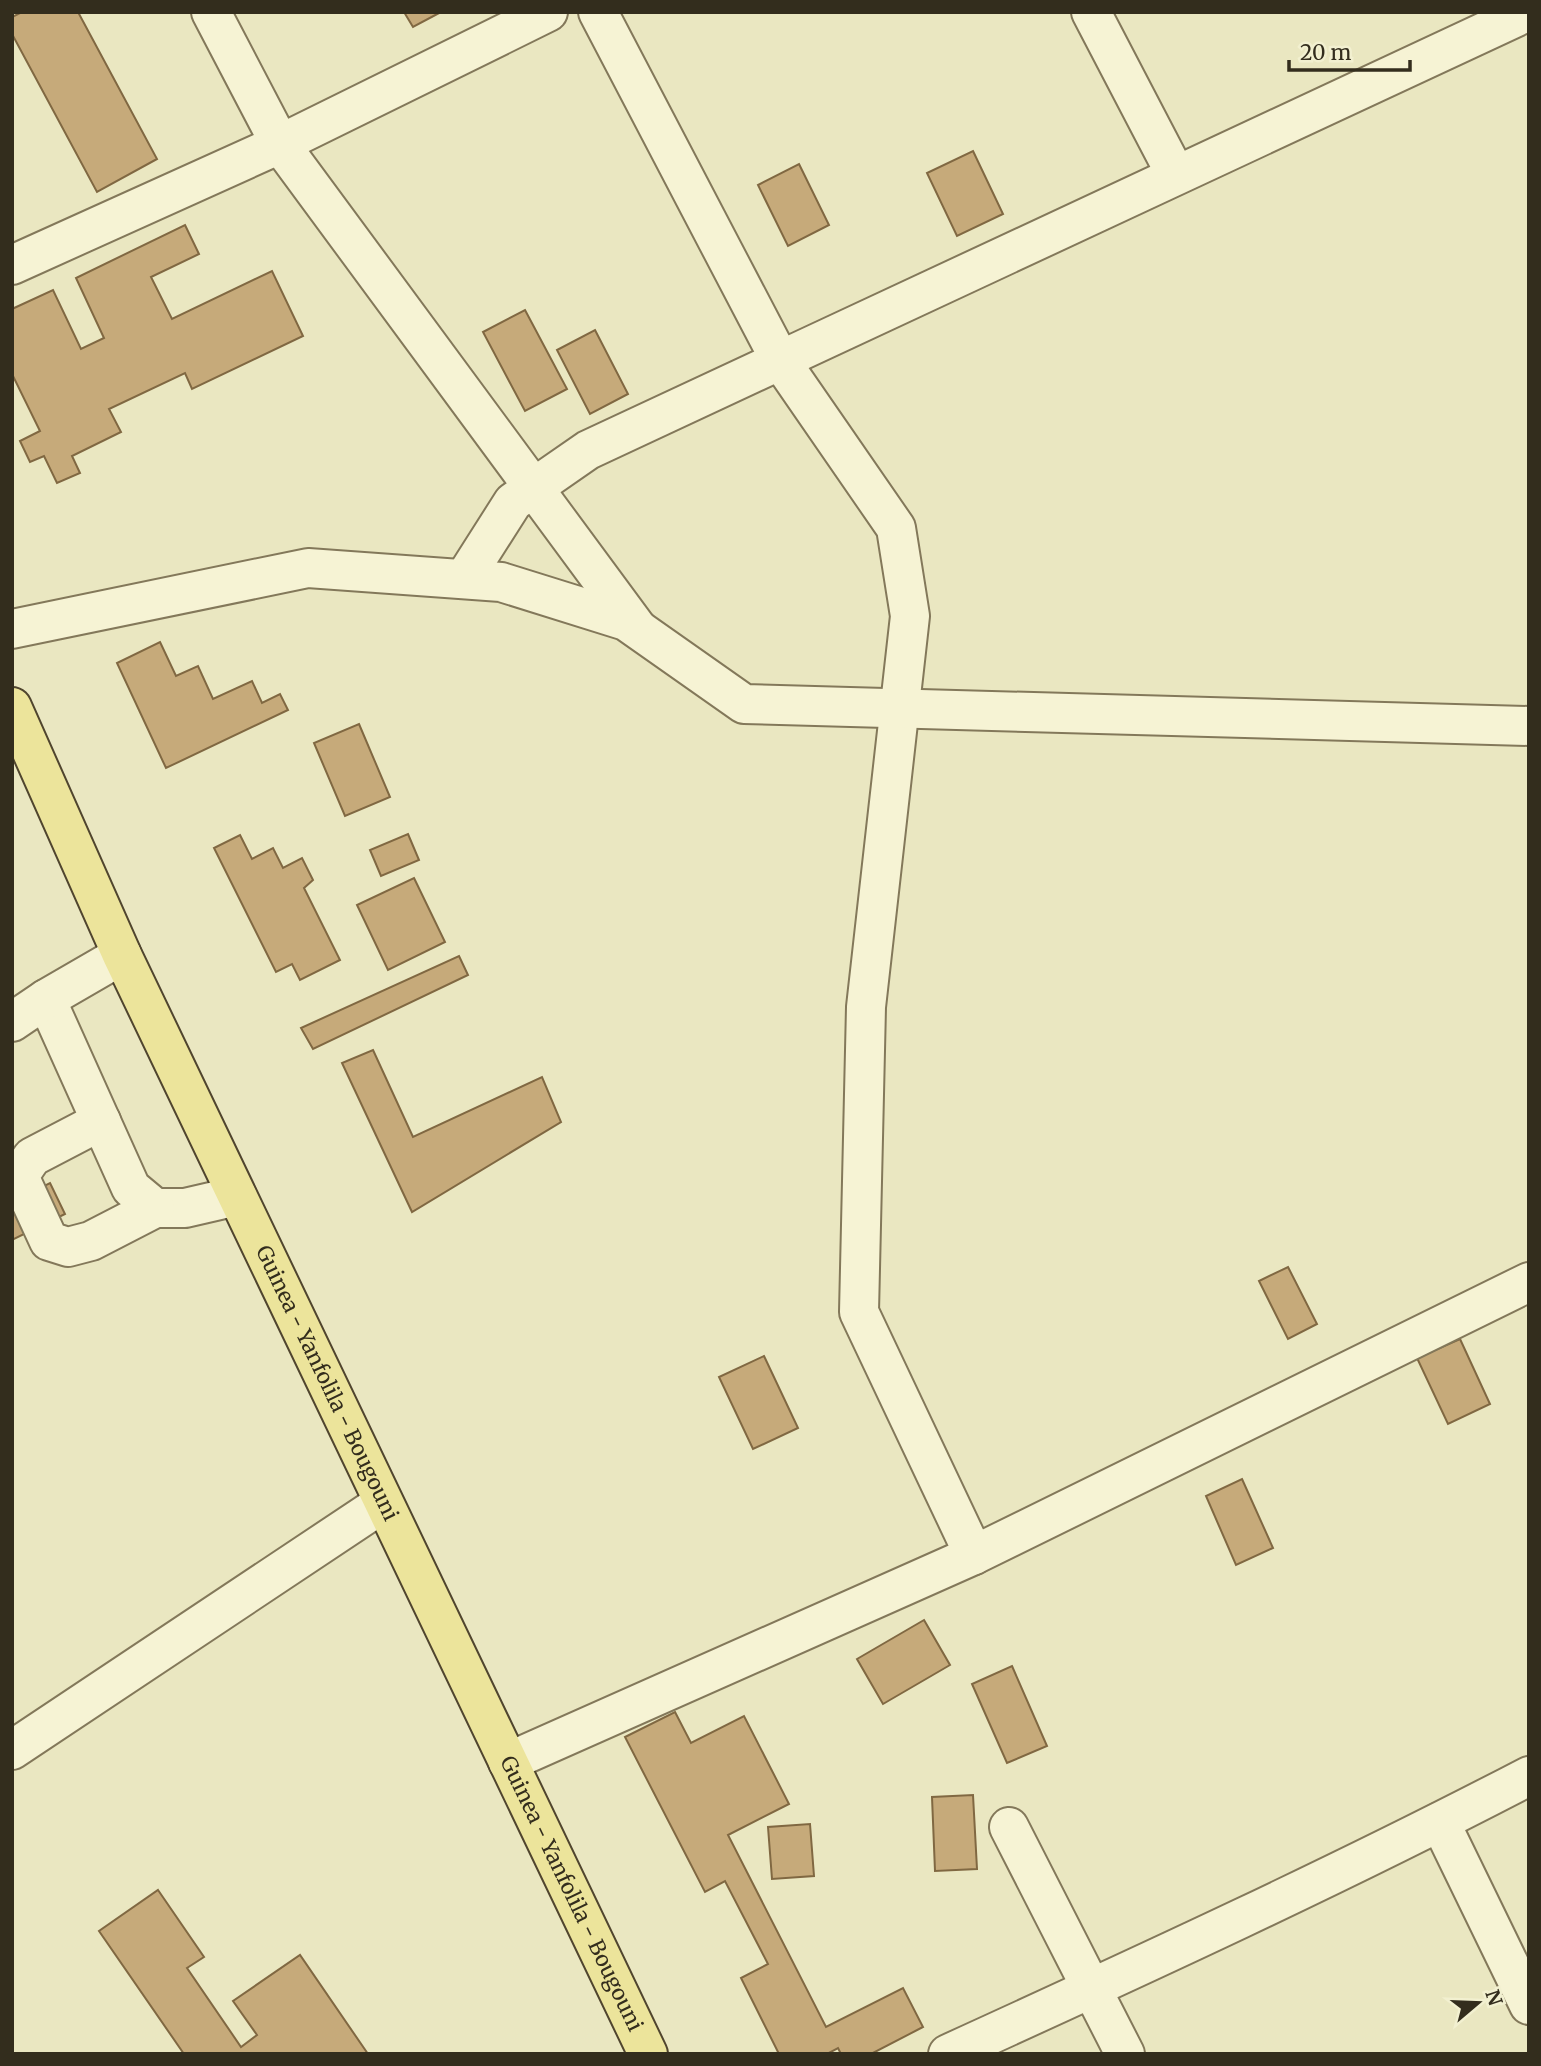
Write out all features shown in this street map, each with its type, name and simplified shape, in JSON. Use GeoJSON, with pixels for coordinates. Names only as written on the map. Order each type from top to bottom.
{"type":"FeatureCollection","features":[{"type":"Feature","properties":{"kind":"main road","name":"Guinea - Yanfolila - Bougouni"},"geometry":{"type":"LineString","coordinates":[[12,708],[122,955],[648,2054]]}},
{"type":"Feature","properties":{"kind":"street"},"geometry":{"type":"LineString","coordinates":[[211,12],[281,144],[638,630]]}},
{"type":"Feature","properties":{"kind":"street"},"geometry":{"type":"LineString","coordinates":[[12,265],[281,144],[548,12]]}},
{"type":"Feature","properties":{"kind":"street"},"geometry":{"type":"LineString","coordinates":[[598,12],[780,360],[896,528],[910,616],[866,1007],[859,1312],[974,1555]]}},
{"type":"Feature","properties":{"kind":"street"},"geometry":{"type":"LineString","coordinates":[[1090,12],[1176,176]]}},
{"type":"Feature","properties":{"kind":"street"},"geometry":{"type":"LineString","coordinates":[[464,579],[513,502],[588,450],[1527,12]]}},
{"type":"Feature","properties":{"kind":"street"},"geometry":{"type":"LineString","coordinates":[[12,629],[308,568],[502,582],[626,621],[744,704],[1529,726]]}},
{"type":"Feature","properties":{"kind":"street"},"geometry":{"type":"LineString","coordinates":[[12,1021],[122,955]]}},
{"type":"Feature","properties":{"kind":"street"},"geometry":{"type":"LineString","coordinates":[[46,999],[131,1188],[155,1208]]}},
{"type":"Feature","properties":{"kind":"street"},"geometry":{"type":"LineString","coordinates":[[101,1121],[32,1157],[19,1176],[49,1241],[68,1247],[91,1241],[155,1208],[185,1208],[237,1196]]}},
{"type":"Feature","properties":{"kind":"street"},"geometry":{"type":"LineString","coordinates":[[508,1762],[974,1555],[1529,1282]]}},
{"type":"Feature","properties":{"kind":"street"},"geometry":{"type":"LineString","coordinates":[[12,1750],[383,1503]]}},
{"type":"Feature","properties":{"kind":"street"},"geometry":{"type":"LineString","coordinates":[[948,2054],[1091,1989],[1440,1822],[1529,1776]]}},
{"type":"Feature","properties":{"kind":"street"},"geometry":{"type":"LineString","coordinates":[[1440,1822],[1529,2005]]}},
{"type":"Feature","properties":{"kind":"street"},"geometry":{"type":"LineString","coordinates":[[1009,1827],[1125,2054]]}},
{"type":"Feature","properties":{"kind":"building"},"geometry":{"type":"Polygon","coordinates":[[[22,12],[78,12],[157,159],[97,192],[12,34],[12,17],[22,12]]]}},
{"type":"Feature","properties":{"kind":"building"},"geometry":{"type":"Polygon","coordinates":[[[404,12],[441,12],[413,27],[404,12]]]}},
{"type":"Feature","properties":{"kind":"building"},"geometry":{"type":"Polygon","coordinates":[[[973,151],[1003,214],[957,236],[927,173],[973,151]]]}},
{"type":"Feature","properties":{"kind":"building"},"geometry":{"type":"Polygon","coordinates":[[[799,164],[829,225],[788,246],[758,185],[799,164]]]}},
{"type":"Feature","properties":{"kind":"building"},"geometry":{"type":"Polygon","coordinates":[[[185,225],[199,254],[151,277],[172,319],[272,271],[303,336],[192,389],[185,373],[109,409],[121,432],[72,456],[80,473],[57,483],[44,456],[30,462],[20,441],[40,431],[12,374],[12,309],[53,290],[81,349],[104,338],[76,278],[185,225]]]}},
{"type":"Feature","properties":{"kind":"building"},"geometry":{"type":"Polygon","coordinates":[[[525,310],[567,389],[525,411],[483,332],[525,310]]]}},
{"type":"Feature","properties":{"kind":"building"},"geometry":{"type":"Polygon","coordinates":[[[595,330],[628,394],[590,414],[557,350],[595,330]]]}},
{"type":"Feature","properties":{"kind":"building"},"geometry":{"type":"Polygon","coordinates":[[[160,642],[176,676],[198,666],[213,699],[252,681],[262,703],[280,694],[288,710],[166,768],[117,663],[160,642]]]}},
{"type":"Feature","properties":{"kind":"building"},"geometry":{"type":"Polygon","coordinates":[[[359,724],[390,797],[345,816],[314,743],[359,724]]]}},
{"type":"Feature","properties":{"kind":"building"},"geometry":{"type":"Polygon","coordinates":[[[408,834],[419,860],[381,876],[370,850],[408,834]]]}},
{"type":"Feature","properties":{"kind":"building"},"geometry":{"type":"Polygon","coordinates":[[[240,835],[252,859],[273,848],[283,868],[302,858],[313,880],[304,888],[340,960],[300,980],[292,964],[276,972],[214,848],[240,835]]]}},
{"type":"Feature","properties":{"kind":"building"},"geometry":{"type":"Polygon","coordinates":[[[414,878],[445,942],[388,970],[357,905],[414,878]]]}},
{"type":"Feature","properties":{"kind":"building"},"geometry":{"type":"Polygon","coordinates":[[[459,956],[468,975],[313,1049],[301,1028],[459,956]]]}},
{"type":"Feature","properties":{"kind":"building"},"geometry":{"type":"Polygon","coordinates":[[[373,1050],[413,1137],[542,1077],[561,1122],[412,1212],[342,1063],[373,1050]]]}},
{"type":"Feature","properties":{"kind":"building"},"geometry":{"type":"Polygon","coordinates":[[[50,1183],[65,1214],[12,1240],[12,1202],[50,1183]]]}},
{"type":"Feature","properties":{"kind":"building"},"geometry":{"type":"Polygon","coordinates":[[[1288,1267],[1317,1324],[1288,1339],[1259,1281],[1288,1267]]]}},
{"type":"Feature","properties":{"kind":"building"},"geometry":{"type":"Polygon","coordinates":[[[1460,1339],[1490,1404],[1448,1424],[1417,1358],[1460,1339]]]}},
{"type":"Feature","properties":{"kind":"building"},"geometry":{"type":"Polygon","coordinates":[[[764,1356],[798,1428],[753,1449],[719,1377],[764,1356]]]}},
{"type":"Feature","properties":{"kind":"building"},"geometry":{"type":"Polygon","coordinates":[[[1242,1479],[1273,1548],[1236,1565],[1206,1496],[1242,1479]]]}},
{"type":"Feature","properties":{"kind":"building"},"geometry":{"type":"Polygon","coordinates":[[[924,1620],[950,1665],[883,1704],[857,1659],[924,1620]]]}},
{"type":"Feature","properties":{"kind":"building"},"geometry":{"type":"Polygon","coordinates":[[[1012,1666],[1047,1746],[1007,1763],[972,1684],[1012,1666]]]}},
{"type":"Feature","properties":{"kind":"building"},"geometry":{"type":"Polygon","coordinates":[[[675,1712],[691,1743],[744,1716],[789,1804],[728,1835],[826,2027],[903,1988],[923,2027],[871,2054],[841,2054],[838,2048],[827,2054],[779,2054],[741,1978],[768,1964],[725,1881],[705,1892],[625,1737],[675,1712]]]}},
{"type":"Feature","properties":{"kind":"building"},"geometry":{"type":"Polygon","coordinates":[[[973,1795],[977,1869],[935,1871],[932,1797],[973,1795]]]}},
{"type":"Feature","properties":{"kind":"building"},"geometry":{"type":"Polygon","coordinates":[[[810,1824],[814,1876],[772,1879],[768,1827],[810,1824]]]}},
{"type":"Feature","properties":{"kind":"building"},"geometry":{"type":"Polygon","coordinates":[[[158,1890],[204,1957],[187,1968],[241,2047],[257,2035],[233,2001],[300,1955],[368,2054],[184,2054],[99,1931],[158,1890]]]}}]}
